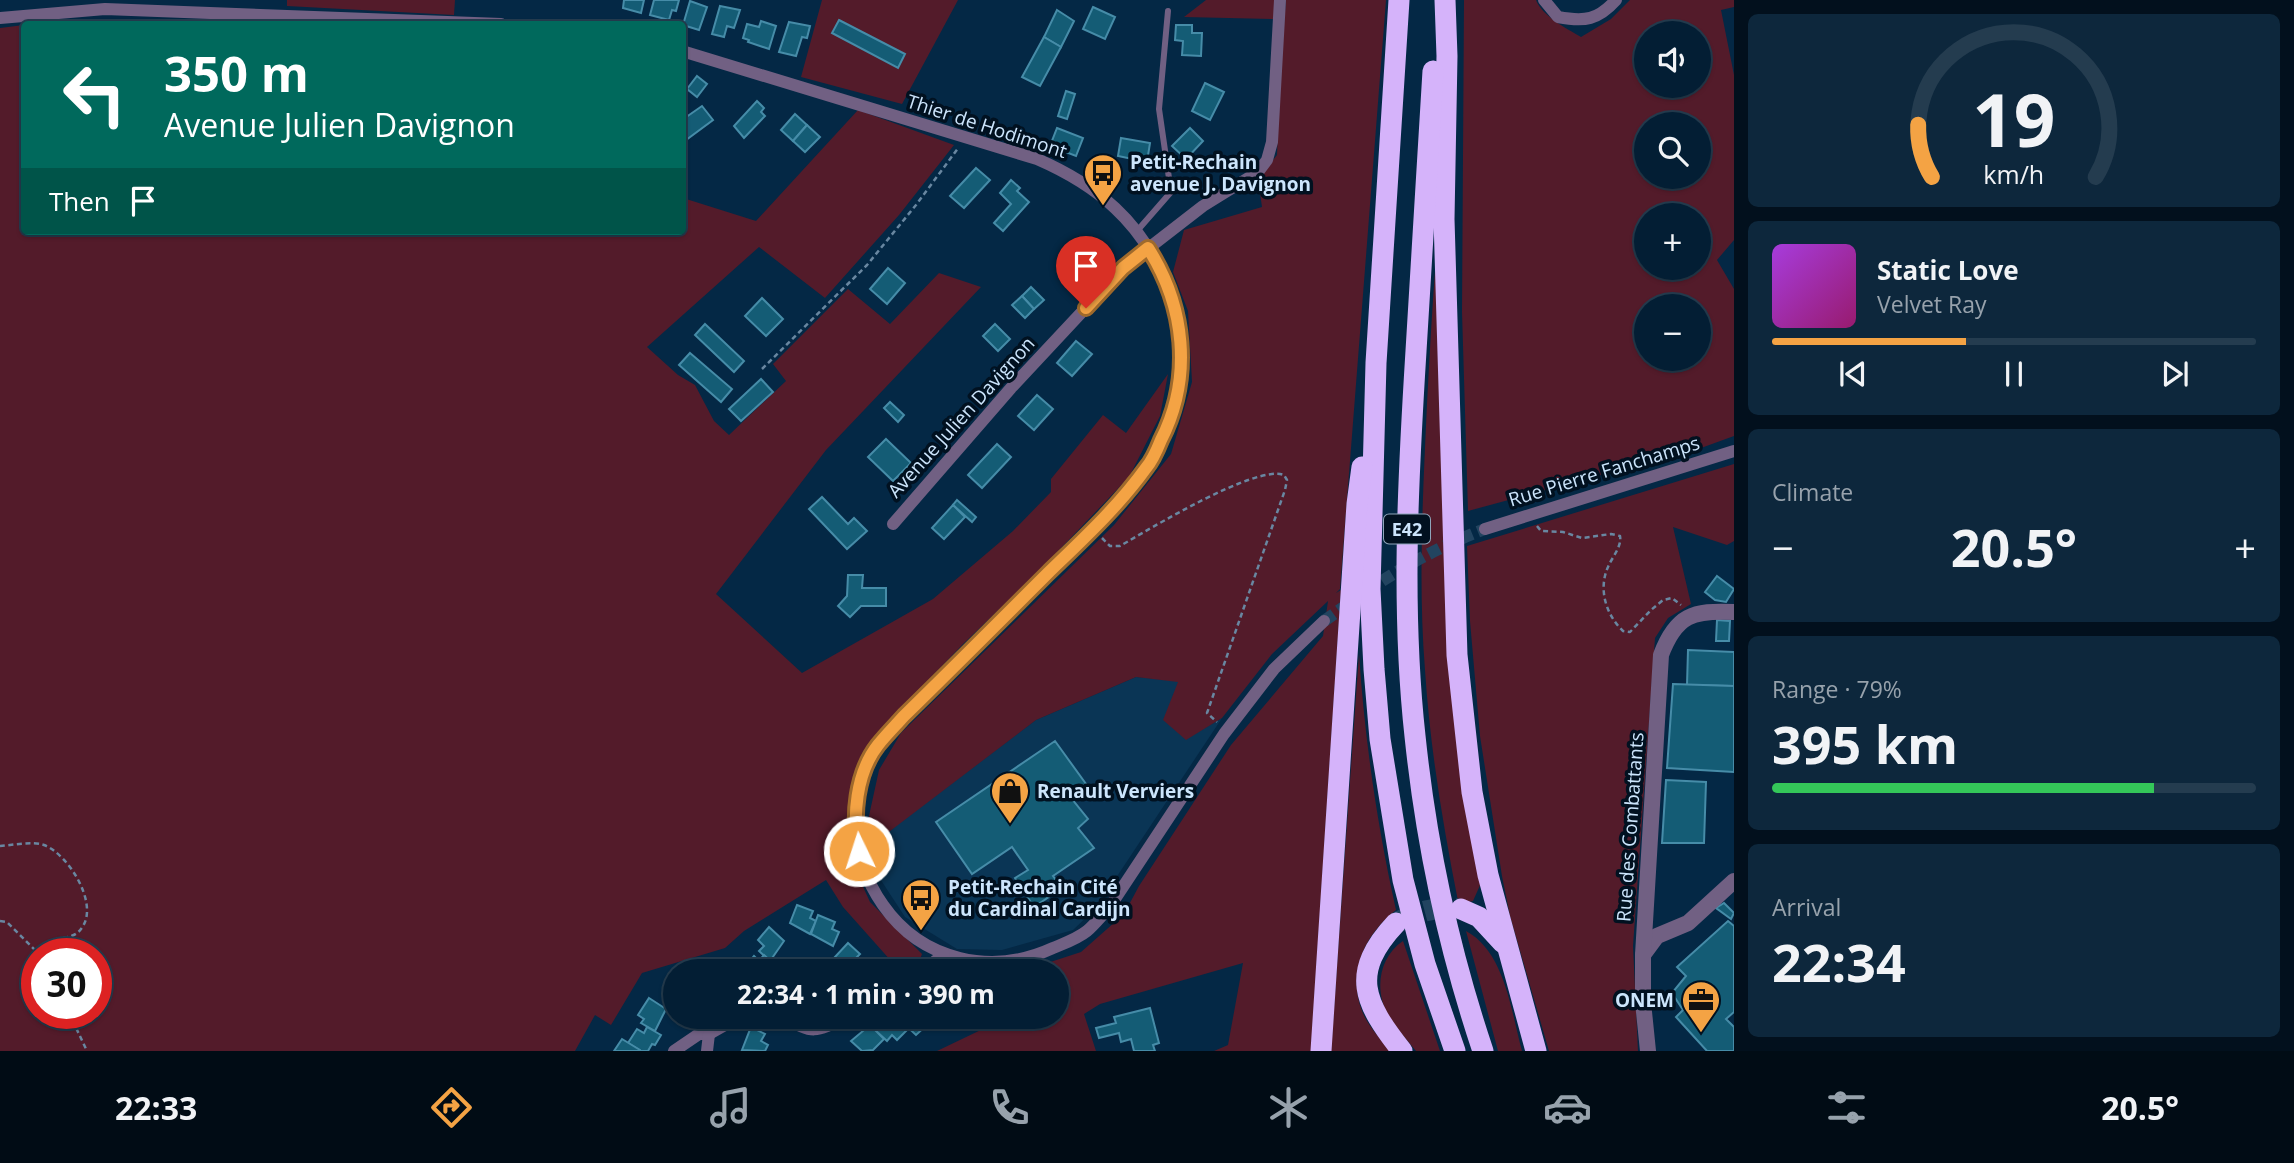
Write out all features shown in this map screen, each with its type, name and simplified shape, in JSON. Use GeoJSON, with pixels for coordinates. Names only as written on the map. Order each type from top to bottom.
{"type":"FeatureCollection","features":[{"type":"Feature","properties":{"kind":"highway","name":"E42"},"geometry":{"type":"LineString","coordinates":[[1399,0],[1376,363],[1370,589],[1380,739],[1403,880],[1425,964],[1455,1051]]}},
{"type":"Feature","properties":{"kind":"highway","name":"E42"},"geometry":{"type":"LineString","coordinates":[[1438,0],[1410,441],[1406,560],[1409,646],[1415,737],[1436,873],[1455,957],[1483,1051]]}},
{"type":"Feature","properties":{"kind":"highway"},"geometry":{"type":"LineString","coordinates":[[1446,0],[1444,231],[1457,655],[1472,792],[1488,875],[1536,1051]]}},
{"type":"Feature","properties":{"kind":"highway"},"geometry":{"type":"LineString","coordinates":[[1321,1051],[1357,504],[1376,363]]}},
{"type":"Feature","properties":{"kind":"highway"},"geometry":{"type":"LineString","coordinates":[[1461,909],[1479,917],[1507,948]]}},
{"type":"Feature","properties":{"kind":"highway"},"geometry":{"type":"LineString","coordinates":[[1396,923],[1382,938],[1372,957],[1366,986],[1377,1018],[1402,1051]]}},
{"type":"Feature","properties":{"kind":"street","name":"Avenue Julien Davignon"},"geometry":{"type":"LineString","coordinates":[[893,524],[1012,388],[1123,268],[1203,206],[1258,172],[1267,160],[1272,142],[1280,0]]}},
{"type":"Feature","properties":{"kind":"street"},"geometry":{"type":"LineString","coordinates":[[1544,0],[1558,17],[1583,19],[1605,12],[1616,0]]}},
{"type":"Feature","properties":{"kind":"street"},"geometry":{"type":"LineString","coordinates":[[0,18],[105,9],[422,21]]}},
{"type":"Feature","properties":{"kind":"street","name":"Thier de Hodimont"},"geometry":{"type":"LineString","coordinates":[[686,52],[1037,159],[1069,173],[1108,201],[1130,221],[1160,267],[1172,298],[1181,335],[1182,369],[1177,400],[1165,433],[1148,466],[1116,506],[886,736],[877,746],[860,784],[856,834],[863,867],[873,890],[891,917],[913,938],[944,954],[970,962],[995,964],[1046,952],[1087,931],[1109,908],[1228,729],[1274,669],[1324,621]]}},
{"type":"Feature","properties":{"kind":"street","name":"Rue Pierre Fanchamps"},"geometry":{"type":"LineString","coordinates":[[1485,529],[1734,451]]}},
{"type":"Feature","properties":{"kind":"street"},"geometry":{"type":"LineString","coordinates":[[1689,616],[1701,612],[1734,612]]}},
{"type":"Feature","properties":{"kind":"street","name":"Rue des Combattants"},"geometry":{"type":"LineString","coordinates":[[1648,1051],[1643,1002],[1643,955],[1661,655],[1668,636],[1689,616]]}},
{"type":"Feature","properties":{"kind":"street"},"geometry":{"type":"LineString","coordinates":[[1643,955],[1657,936],[1688,923],[1734,881]]}},
{"type":"Feature","properties":{"kind":"street"},"geometry":{"type":"LineString","coordinates":[[1646,905],[1658,924],[1672,929]]}},
{"type":"Feature","properties":{"kind":"street"},"geometry":{"type":"LineString","coordinates":[[938,959],[944,954]]}},
{"type":"Feature","properties":{"kind":"street"},"geometry":{"type":"LineString","coordinates":[[674,1051],[699,1034],[709,1034],[718,1029]]}},
{"type":"Feature","properties":{"kind":"street"},"geometry":{"type":"LineString","coordinates":[[707,1051],[709,1034]]}},
{"type":"Feature","properties":{"kind":"lane"},"geometry":{"type":"LineString","coordinates":[[1137,231],[1171,192],[1159,109],[1168,11]]}},
{"type":"Feature","properties":{"kind":"path"},"geometry":{"type":"LineString","coordinates":[[762,369],[867,265],[967,137]]}},
{"type":"Feature","properties":{"kind":"path"},"geometry":{"type":"LineString","coordinates":[[1093,528],[1110,546],[1120,546],[1185,509],[1240,484],[1271,473],[1284,475],[1287,480],[1285,491],[1207,713],[1228,729]]}},
{"type":"Feature","properties":{"kind":"path"},"geometry":{"type":"LineString","coordinates":[[1528,515],[1541,531],[1563,532],[1582,538],[1611,534],[1620,536],[1620,544],[1606,570],[1603,582],[1608,608],[1623,631],[1630,632],[1651,610],[1664,600],[1672,598],[1681,604],[1689,616]]}},
{"type":"Feature","properties":{"kind":"path"},"geometry":{"type":"LineString","coordinates":[[0,846],[42,844],[61,854],[81,887],[89,907],[85,924],[78,933],[68,938]]}},
{"type":"Feature","properties":{"kind":"path"},"geometry":{"type":"LineString","coordinates":[[0,921],[7,922],[23,938]]}},
{"type":"Feature","properties":{"kind":"path"},"geometry":{"type":"LineString","coordinates":[[77,1029],[87,1051]]}},
{"type":"Feature","properties":{"kind":"shaded area"},"geometry":{"type":"Polygon","coordinates":[[[287,0],[455,0],[454,15],[287,6],[287,0]]]}},
{"type":"Feature","properties":{"kind":"shaded area"},"geometry":{"type":"Polygon","coordinates":[[[822,0],[958,0],[902,104],[801,77],[822,0]]]}},
{"type":"Feature","properties":{"kind":"shaded area"},"geometry":{"type":"Polygon","coordinates":[[[1206,0],[1276,0],[1274,19],[1184,17],[1206,0]]]}},
{"type":"Feature","properties":{"kind":"shaded area"},"geometry":{"type":"Polygon","coordinates":[[[1286,0],[1386,0],[1340,589],[1336,593],[1341,590],[1311,1051],[1214,1051],[1228,1045],[1243,963],[1100,1004],[1084,1014],[1096,1051],[937,1051],[983,1029],[1069,1029],[1069,959],[1060,959],[1081,952],[1124,914],[1139,886],[1231,745],[1323,636],[1328,601],[1272,654],[1222,718],[1186,740],[1163,720],[1178,682],[1136,677],[1036,720],[877,841],[867,825],[879,770],[901,733],[1114,525],[1171,454],[1192,382],[1188,311],[1173,272],[1184,230],[1262,207],[1258,179],[1277,155],[1286,0]]]}},
{"type":"Feature","properties":{"kind":"shaded area"},"geometry":{"type":"Polygon","coordinates":[[[1464,0],[1536,0],[1549,16],[1581,37],[1611,19],[1630,0],[1734,0],[1734,7],[1721,10],[1734,75],[1734,240],[1717,260],[1734,289],[1734,436],[1701,448],[1468,511],[1462,312],[1464,0]]]}},
{"type":"Feature","properties":{"kind":"shaded area"},"geometry":{"type":"Polygon","coordinates":[[[183,19],[214,21],[61,21],[183,19]]]}},
{"type":"Feature","properties":{"kind":"shaded area"},"geometry":{"type":"Polygon","coordinates":[[[21,25],[21,235],[686,235],[686,199],[756,221],[858,110],[954,145],[899,215],[825,298],[759,247],[647,347],[678,375],[695,385],[714,421],[729,435],[786,381],[773,364],[848,289],[890,324],[939,273],[981,287],[826,450],[716,594],[802,673],[933,599],[1013,531],[1051,492],[1051,479],[1103,415],[1126,433],[1168,374],[1160,416],[1129,477],[872,739],[854,773],[847,833],[854,867],[870,902],[922,954],[920,959],[889,959],[843,907],[826,880],[744,931],[725,948],[688,959],[663,959],[663,967],[642,973],[611,1025],[595,1015],[575,1051],[0,1051],[0,28],[21,25]]]}},
{"type":"Feature","properties":{"kind":"shaded area"},"geometry":{"type":"Polygon","coordinates":[[[1438,234],[1481,883],[1473,901],[1465,903],[1458,901],[1442,815],[1430,728],[1423,637],[1423,504],[1438,234]]]}},
{"type":"Feature","properties":{"kind":"shaded area"},"geometry":{"type":"Polygon","coordinates":[[[1734,464],[1734,541],[1727,545],[1673,527],[1691,604],[1668,618],[1655,638],[1633,946],[1638,1051],[1549,1051],[1510,916],[1502,876],[1480,736],[1470,621],[1467,546],[1734,464]]]}},
{"type":"Feature","properties":{"kind":"shaded area"},"geometry":{"type":"Polygon","coordinates":[[[1359,654],[1373,783],[1396,910],[1376,930],[1362,955],[1358,968],[1358,996],[1362,1011],[1371,1027],[1390,1051],[1331,1051],[1359,654]]]}},
{"type":"Feature","properties":{"kind":"shaded area"},"geometry":{"type":"Polygon","coordinates":[[[1136,677],[1178,681],[1186,739],[1222,718],[1096,908],[1073,930],[1002,950],[957,949],[905,917],[873,868],[867,825],[877,840],[1036,720],[1136,677]]]}},
{"type":"Feature","properties":{"kind":"shaded area"},"geometry":{"type":"Polygon","coordinates":[[[1466,931],[1490,953],[1498,968],[1510,1001],[1522,1051],[1498,1051],[1466,931]]]}},
{"type":"Feature","properties":{"kind":"shaded area"},"geometry":{"type":"Polygon","coordinates":[[[1403,941],[1440,1051],[1416,1051],[1391,1020],[1384,1005],[1381,975],[1389,956],[1403,941]]]}},
{"type":"Feature","properties":{"kind":"building"},"geometry":{"type":"Polygon","coordinates":[[[624,0],[644,0],[641,13],[623,8],[624,0]]]}},
{"type":"Feature","properties":{"kind":"building"},"geometry":{"type":"Polygon","coordinates":[[[654,0],[679,0],[676,11],[672,10],[669,20],[650,15],[654,0]]]}},
{"type":"Feature","properties":{"kind":"building"},"geometry":{"type":"Polygon","coordinates":[[[690,1],[707,7],[699,30],[686,26],[684,21],[690,1]]]}},
{"type":"Feature","properties":{"kind":"building"},"geometry":{"type":"Polygon","coordinates":[[[720,6],[740,10],[734,28],[727,26],[724,37],[712,34],[720,6]]]}},
{"type":"Feature","properties":{"kind":"building"},"geometry":{"type":"Polygon","coordinates":[[[1093,7],[1115,17],[1105,39],[1083,29],[1093,7]]]}},
{"type":"Feature","properties":{"kind":"building"},"geometry":{"type":"Polygon","coordinates":[[[1057,10],[1074,21],[1061,47],[1044,37],[1057,10]]]}},
{"type":"Feature","properties":{"kind":"building"},"geometry":{"type":"Polygon","coordinates":[[[839,20],[905,54],[898,68],[832,33],[839,20]]]}},
{"type":"Feature","properties":{"kind":"building"},"geometry":{"type":"Polygon","coordinates":[[[761,21],[776,26],[769,49],[743,38],[747,24],[759,27],[761,21]]]}},
{"type":"Feature","properties":{"kind":"building"},"geometry":{"type":"Polygon","coordinates":[[[789,22],[810,26],[807,38],[802,37],[796,56],[779,52],[789,22]]]}},
{"type":"Feature","properties":{"kind":"building"},"geometry":{"type":"Polygon","coordinates":[[[1176,25],[1192,25],[1192,33],[1202,33],[1201,56],[1182,55],[1183,41],[1175,40],[1176,25]]]}},
{"type":"Feature","properties":{"kind":"building"},"geometry":{"type":"Polygon","coordinates":[[[1044,37],[1061,47],[1040,86],[1022,77],[1044,37]]]}},
{"type":"Feature","properties":{"kind":"building"},"geometry":{"type":"Polygon","coordinates":[[[697,76],[707,84],[697,97],[687,89],[697,76]]]}},
{"type":"Feature","properties":{"kind":"building"},"geometry":{"type":"Polygon","coordinates":[[[1205,83],[1224,92],[1210,120],[1192,111],[1205,83]]]}},
{"type":"Feature","properties":{"kind":"building"},"geometry":{"type":"Polygon","coordinates":[[[1066,91],[1075,94],[1067,119],[1058,116],[1066,91]]]}},
{"type":"Feature","properties":{"kind":"building"},"geometry":{"type":"Polygon","coordinates":[[[757,101],[764,108],[761,112],[765,116],[744,138],[734,126],[757,101]]]}},
{"type":"Feature","properties":{"kind":"building"},"geometry":{"type":"Polygon","coordinates":[[[702,106],[713,120],[686,140],[686,117],[702,106]]]}},
{"type":"Feature","properties":{"kind":"building"},"geometry":{"type":"Polygon","coordinates":[[[795,114],[807,125],[793,141],[781,130],[795,114]]]}},
{"type":"Feature","properties":{"kind":"building"},"geometry":{"type":"Polygon","coordinates":[[[807,125],[820,137],[805,152],[793,141],[807,125]]]}},
{"type":"Feature","properties":{"kind":"building"},"geometry":{"type":"Polygon","coordinates":[[[1057,128],[1083,138],[1076,156],[1050,146],[1057,128]]]}},
{"type":"Feature","properties":{"kind":"building"},"geometry":{"type":"Polygon","coordinates":[[[1190,128],[1203,141],[1186,159],[1172,146],[1190,128]]]}},
{"type":"Feature","properties":{"kind":"building"},"geometry":{"type":"Polygon","coordinates":[[[1121,138],[1150,143],[1147,162],[1118,156],[1121,138]]]}},
{"type":"Feature","properties":{"kind":"building"},"geometry":{"type":"Polygon","coordinates":[[[976,168],[990,180],[964,208],[950,196],[976,168]]]}},
{"type":"Feature","properties":{"kind":"building"},"geometry":{"type":"Polygon","coordinates":[[[1011,180],[1020,188],[1017,191],[1029,202],[1003,231],[994,223],[1011,204],[1000,193],[1011,180]]]}},
{"type":"Feature","properties":{"kind":"building"},"geometry":{"type":"Polygon","coordinates":[[[888,268],[905,283],[887,304],[870,289],[888,268]]]}},
{"type":"Feature","properties":{"kind":"building"},"geometry":{"type":"Polygon","coordinates":[[[1031,287],[1044,300],[1034,309],[1022,296],[1031,287]]]}},
{"type":"Feature","properties":{"kind":"building"},"geometry":{"type":"Polygon","coordinates":[[[1022,296],[1034,309],[1025,318],[1012,305],[1022,296]]]}},
{"type":"Feature","properties":{"kind":"building"},"geometry":{"type":"Polygon","coordinates":[[[762,298],[783,319],[766,336],[745,316],[762,298]]]}},
{"type":"Feature","properties":{"kind":"building"},"geometry":{"type":"Polygon","coordinates":[[[705,324],[744,361],[734,372],[695,335],[705,324]]]}},
{"type":"Feature","properties":{"kind":"building"},"geometry":{"type":"Polygon","coordinates":[[[995,324],[1010,339],[998,351],[983,336],[995,324]]]}},
{"type":"Feature","properties":{"kind":"building"},"geometry":{"type":"Polygon","coordinates":[[[1076,341],[1092,354],[1072,376],[1057,363],[1076,341]]]}},
{"type":"Feature","properties":{"kind":"building"},"geometry":{"type":"Polygon","coordinates":[[[690,353],[732,389],[721,402],[679,365],[690,353]]]}},
{"type":"Feature","properties":{"kind":"building"},"geometry":{"type":"Polygon","coordinates":[[[761,379],[773,392],[741,421],[729,409],[761,379]]]}},
{"type":"Feature","properties":{"kind":"building"},"geometry":{"type":"Polygon","coordinates":[[[1037,395],[1053,409],[1034,430],[1018,416],[1037,395]]]}},
{"type":"Feature","properties":{"kind":"building"},"geometry":{"type":"Polygon","coordinates":[[[890,402],[904,415],[898,422],[884,408],[890,402]]]}},
{"type":"Feature","properties":{"kind":"building"},"geometry":{"type":"Polygon","coordinates":[[[886,439],[911,463],[893,481],[868,457],[886,439]]]}},
{"type":"Feature","properties":{"kind":"building"},"geometry":{"type":"Polygon","coordinates":[[[997,444],[1011,457],[982,488],[968,475],[997,444]]]}},
{"type":"Feature","properties":{"kind":"building"},"geometry":{"type":"Polygon","coordinates":[[[822,497],[848,524],[854,518],[867,531],[847,549],[809,509],[822,497]]]}},
{"type":"Feature","properties":{"kind":"building"},"geometry":{"type":"Polygon","coordinates":[[[957,500],[976,517],[972,522],[953,505],[957,500]]]}},
{"type":"Feature","properties":{"kind":"building"},"geometry":{"type":"Polygon","coordinates":[[[953,505],[965,517],[944,539],[932,528],[953,505]]]}},
{"type":"Feature","properties":{"kind":"building"},"geometry":{"type":"Polygon","coordinates":[[[848,575],[863,575],[862,588],[886,588],[886,606],[861,606],[850,617],[838,606],[847,596],[848,575]]]}},
{"type":"Feature","properties":{"kind":"building"},"geometry":{"type":"Polygon","coordinates":[[[1717,576],[1734,589],[1726,602],[1715,600],[1705,592],[1717,576]]]}},
{"type":"Feature","properties":{"kind":"building"},"geometry":{"type":"Polygon","coordinates":[[[1717,620],[1730,621],[1729,641],[1716,641],[1717,620]]]}},
{"type":"Feature","properties":{"kind":"building"},"geometry":{"type":"Polygon","coordinates":[[[1688,650],[1734,652],[1734,686],[1687,685],[1688,650]]]}},
{"type":"Feature","properties":{"kind":"building"},"geometry":{"type":"Polygon","coordinates":[[[1673,684],[1734,686],[1734,772],[1667,768],[1673,684]]]}},
{"type":"Feature","properties":{"kind":"building","name":"Renault Verviers"},"geometry":{"type":"Polygon","coordinates":[[[1055,741],[1086,784],[1076,790],[1078,795],[1072,799],[1088,819],[1078,828],[1094,848],[1053,876],[1062,888],[1034,907],[1015,878],[1028,870],[1012,847],[972,874],[936,822],[1055,741]]]}},
{"type":"Feature","properties":{"kind":"building"},"geometry":{"type":"Polygon","coordinates":[[[1666,780],[1706,782],[1704,843],[1662,843],[1666,780]]]}},
{"type":"Feature","properties":{"kind":"building"},"geometry":{"type":"Polygon","coordinates":[[[1724,903],[1734,913],[1731,919],[1716,908],[1724,903]]]}},
{"type":"Feature","properties":{"kind":"building"},"geometry":{"type":"Polygon","coordinates":[[[797,905],[813,911],[810,918],[816,921],[810,934],[790,923],[797,905]]]}},
{"type":"Feature","properties":{"kind":"building"},"geometry":{"type":"Polygon","coordinates":[[[818,915],[835,922],[832,929],[839,932],[833,946],[811,934],[818,915]]]}},
{"type":"Feature","properties":{"kind":"building"},"geometry":{"type":"Polygon","coordinates":[[[1728,921],[1734,926],[1734,1012],[1726,1019],[1734,1027],[1734,1051],[1707,1051],[1676,1017],[1683,1010],[1672,993],[1686,976],[1677,967],[1728,921]]]}},
{"type":"Feature","properties":{"kind":"building"},"geometry":{"type":"Polygon","coordinates":[[[769,927],[784,941],[771,959],[768,959],[759,951],[764,946],[758,940],[769,927]]]}},
{"type":"Feature","properties":{"kind":"building"},"geometry":{"type":"Polygon","coordinates":[[[848,943],[860,954],[855,959],[834,958],[848,943]]]}},
{"type":"Feature","properties":{"kind":"building"},"geometry":{"type":"Polygon","coordinates":[[[649,998],[663,1007],[663,1015],[655,1031],[641,1023],[644,1019],[638,1015],[649,998]]]}},
{"type":"Feature","properties":{"kind":"building"},"geometry":{"type":"Polygon","coordinates":[[[1150,1008],[1159,1043],[1153,1045],[1155,1051],[1134,1051],[1131,1039],[1121,1042],[1119,1033],[1099,1038],[1096,1028],[1116,1023],[1114,1017],[1150,1008]]]}},
{"type":"Feature","properties":{"kind":"building"},"geometry":{"type":"Polygon","coordinates":[[[647,1027],[661,1035],[648,1051],[641,1051],[628,1043],[637,1029],[644,1033],[647,1027]]]}},
{"type":"Feature","properties":{"kind":"building"},"geometry":{"type":"Polygon","coordinates":[[[750,1029],[765,1034],[761,1041],[768,1045],[765,1051],[742,1050],[750,1029]]]}},
{"type":"Feature","properties":{"kind":"building"},"geometry":{"type":"Polygon","coordinates":[[[865,1029],[874,1029],[884,1039],[873,1050],[862,1051],[851,1041],[865,1029]]]}},
{"type":"Feature","properties":{"kind":"building"},"geometry":{"type":"Polygon","coordinates":[[[908,1029],[897,1040],[892,1035],[887,1041],[875,1030],[908,1029]]]}},
{"type":"Feature","properties":{"kind":"building"},"geometry":{"type":"Polygon","coordinates":[[[910,1029],[923,1029],[916,1035],[910,1029]]]}},
{"type":"Feature","properties":{"kind":"building"},"geometry":{"type":"Polygon","coordinates":[[[622,1039],[640,1050],[640,1051],[614,1051],[622,1039]]]}},
{"type":"Feature","properties":{"kind":"tunnel"},"geometry":{"type":"LineString","coordinates":[[1367,591],[1424,556],[1485,529]]}},
{"type":"Feature","properties":{"kind":"tunnel"},"geometry":{"type":"LineString","coordinates":[[1324,621],[1352,601]]}},
{"type":"Feature","properties":{"kind":"tunnel"},"geometry":{"type":"LineString","coordinates":[[1396,923],[1426,911],[1459,909]]}},
{"type":"Feature","properties":{"kind":"place","name":"Petit-Rechain avenue J. Davignon"},"geometry":{"type":"Point","coordinates":[1103,207]}},
{"type":"Feature","properties":{"kind":"place","name":"Renault Verviers"},"geometry":{"type":"Point","coordinates":[1010,825]}},
{"type":"Feature","properties":{"kind":"place","name":"Petit-Rechain Cité du Cardinal Cardijn"},"geometry":{"type":"Point","coordinates":[921,932]}},
{"type":"Feature","properties":{"kind":"place","name":"ONEM"},"geometry":{"type":"Point","coordinates":[1701,1034]}},
{"type":"Feature","properties":{"kind":"route"},"geometry":{"type":"LineString","coordinates":[[859,851],[856,834],[860,784],[877,746],[1116,506],[1148,466],[1165,433],[1180,384],[1181,335],[1172,298],[1160,267],[1148,248],[1123,268],[1086,308]]}}]}
